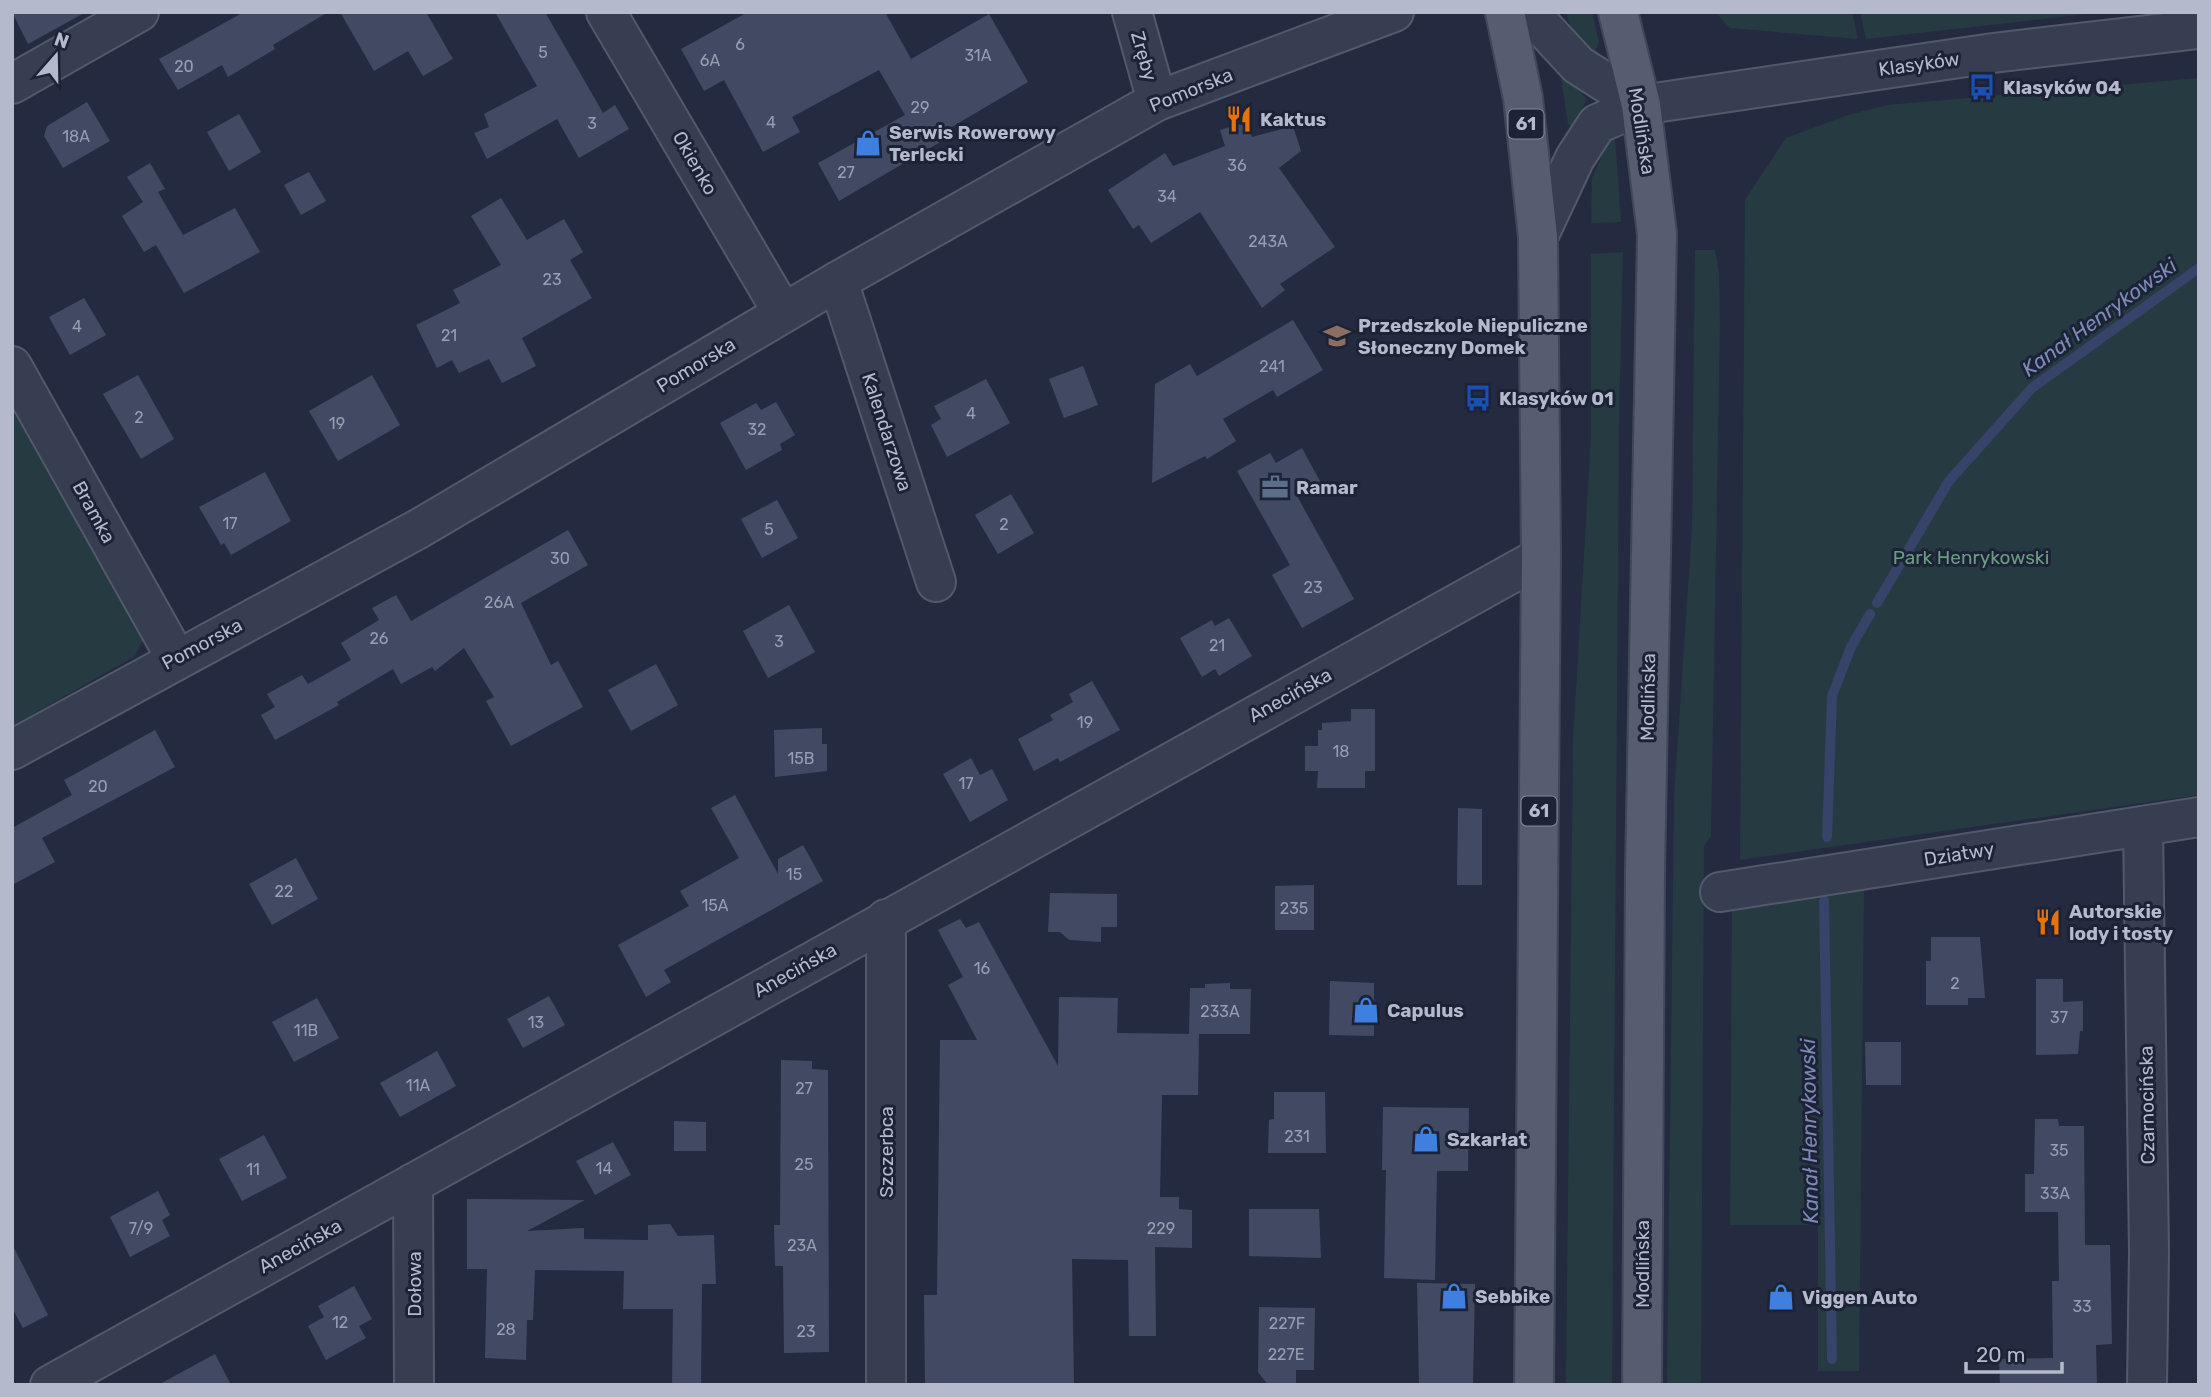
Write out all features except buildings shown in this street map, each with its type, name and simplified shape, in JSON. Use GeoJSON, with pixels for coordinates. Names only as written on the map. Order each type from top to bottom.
{"type":"FeatureCollection","features":[{"type":"Feature","properties":{"kind":"main road","name":"61"},"geometry":{"type":"LineString","coordinates":[[1505,12],[1523,98],[1538,237],[1541,557],[1534,1385]]}},
{"type":"Feature","properties":{"kind":"main road","name":"Modlińska"},"geometry":{"type":"LineString","coordinates":[[1618,12],[1640,105],[1657,234],[1645,871],[1642,1385]]}},
{"type":"Feature","properties":{"kind":"street"},"geometry":{"type":"LineString","coordinates":[[12,84],[139,12]]}},
{"type":"Feature","properties":{"kind":"street","name":"Okienko"},"geometry":{"type":"LineString","coordinates":[[606,12],[783,313]]}},
{"type":"Feature","properties":{"kind":"street","name":"Zręby"},"geometry":{"type":"LineString","coordinates":[[1132,12],[1157,101]]}},
{"type":"Feature","properties":{"kind":"street","name":"Pomorska"},"geometry":{"type":"LineString","coordinates":[[12,750],[176,658],[420,528],[838,281],[1157,101],[1394,12]]}},
{"type":"Feature","properties":{"kind":"street"},"geometry":{"type":"LineString","coordinates":[[1529,12],[1578,65],[1640,105]]}},
{"type":"Feature","properties":{"kind":"street","name":"Klasyków"},"geometry":{"type":"LineString","coordinates":[[1538,237],[1575,158],[1597,124],[1640,105],[1993,53],[2150,23],[2199,29]]}},
{"type":"Feature","properties":{"kind":"street","name":"Kalendarzowa"},"geometry":{"type":"LineString","coordinates":[[838,281],[936,582]]}},
{"type":"Feature","properties":{"kind":"street","name":"Bramka"},"geometry":{"type":"LineString","coordinates":[[12,366],[176,658]]}},
{"type":"Feature","properties":{"kind":"street","name":"Anecińska"},"geometry":{"type":"LineString","coordinates":[[50,1385],[1541,557]]}},
{"type":"Feature","properties":{"kind":"street","name":"Dziatwy"},"geometry":{"type":"LineString","coordinates":[[1720,892],[2199,817]]}},
{"type":"Feature","properties":{"kind":"street","name":"Czarnocińska"},"geometry":{"type":"LineString","coordinates":[[2143,826],[2149,1252],[2147,1385]]}},
{"type":"Feature","properties":{"kind":"street","name":"Szczerbca"},"geometry":{"type":"LineString","coordinates":[[886,919],[886,1385]]}},
{"type":"Feature","properties":{"kind":"street","name":"Dołowa"},"geometry":{"type":"LineString","coordinates":[[413,1183],[414,1385]]}},
{"type":"Feature","properties":{"kind":"green space"},"geometry":{"type":"Polygon","coordinates":[[[1566,12],[1592,12],[1599,42],[1595,52],[1579,41],[1572,31],[1566,12]]]}},
{"type":"Feature","properties":{"kind":"green space"},"geometry":{"type":"Polygon","coordinates":[[[1715,12],[1852,12],[1858,39],[1730,28],[1715,12]]]}},
{"type":"Feature","properties":{"kind":"green space"},"geometry":{"type":"Polygon","coordinates":[[[1860,12],[2104,12],[1866,39],[1860,12]]]}},
{"type":"Feature","properties":{"kind":"green space"},"geometry":{"type":"Polygon","coordinates":[[[1564,77],[1587,99],[1571,126],[1568,124],[1561,78],[1564,77]]]}},
{"type":"Feature","properties":{"kind":"green space","name":"Park Henrykowski"},"geometry":{"type":"Polygon","coordinates":[[[2199,78],[2199,795],[1740,860],[1745,200],[1786,138],[1848,115],[1887,105],[2199,78]]]}},
{"type":"Feature","properties":{"kind":"green space"},"geometry":{"type":"Polygon","coordinates":[[[1611,136],[1615,138],[1621,222],[1591,223],[1592,178],[1611,136]]]}},
{"type":"Feature","properties":{"kind":"green space"},"geometry":{"type":"Polygon","coordinates":[[[1695,250],[1715,250],[1719,274],[1720,323],[1711,836],[1704,846],[1701,1385],[1667,1385],[1674,797],[1692,528],[1695,250]]]}},
{"type":"Feature","properties":{"kind":"green space"},"geometry":{"type":"Polygon","coordinates":[[[1623,252],[1619,419],[1612,1385],[1566,1385],[1573,739],[1591,437],[1591,254],[1623,252]]]}},
{"type":"Feature","properties":{"kind":"green space"},"geometry":{"type":"Polygon","coordinates":[[[12,402],[143,631],[135,656],[12,726],[12,402]]]}},
{"type":"Feature","properties":{"kind":"green space"},"geometry":{"type":"Polygon","coordinates":[[[1864,887],[1859,1371],[1818,1371],[1818,1225],[1730,1225],[1732,906],[1864,887]]]}},
{"type":"Feature","properties":{"kind":"waterway","name":"Kanał Henrykowski"},"geometry":{"type":"LineString","coordinates":[[1877,603],[1949,481],[2032,388],[2199,268]]}},
{"type":"Feature","properties":{"kind":"waterway","name":"Kanał Henrykowski"},"geometry":{"type":"LineString","coordinates":[[1827,837],[1832,696],[1851,647],[1870,614]]}},
{"type":"Feature","properties":{"kind":"waterway","name":"Kanał Henrykowski"},"geometry":{"type":"LineString","coordinates":[[1824,901],[1832,1359]]}},
{"type":"Feature","properties":{"kind":"place","name":"Klasyków 04"},"geometry":{"type":"Point","coordinates":[1982,87]}},
{"type":"Feature","properties":{"kind":"place","name":"Kaktus"},"geometry":{"type":"Point","coordinates":[1239,119]}},
{"type":"Feature","properties":{"kind":"place","name":"Serwis Rowerowy Terlecki"},"geometry":{"type":"Point","coordinates":[868,143]}},
{"type":"Feature","properties":{"kind":"place","name":"Przedszkole Niepuliczne Słoneczny Domek"},"geometry":{"type":"Point","coordinates":[1337,336]}},
{"type":"Feature","properties":{"kind":"place","name":"Klasyków 01"},"geometry":{"type":"Point","coordinates":[1478,398]}},
{"type":"Feature","properties":{"kind":"place","name":"Ramar"},"geometry":{"type":"Point","coordinates":[1275,487]}},
{"type":"Feature","properties":{"kind":"place","name":"Autorskie lody i tosty"},"geometry":{"type":"Point","coordinates":[2048,922]}},
{"type":"Feature","properties":{"kind":"place","name":"Capulus"},"geometry":{"type":"Point","coordinates":[1366,1010]}},
{"type":"Feature","properties":{"kind":"place","name":"Szkarłat"},"geometry":{"type":"Point","coordinates":[1426,1139]}},
{"type":"Feature","properties":{"kind":"place","name":"Sebbike"},"geometry":{"type":"Point","coordinates":[1454,1296]}},
{"type":"Feature","properties":{"kind":"place","name":"Viggen Auto"},"geometry":{"type":"Point","coordinates":[1781,1297]}}]}
